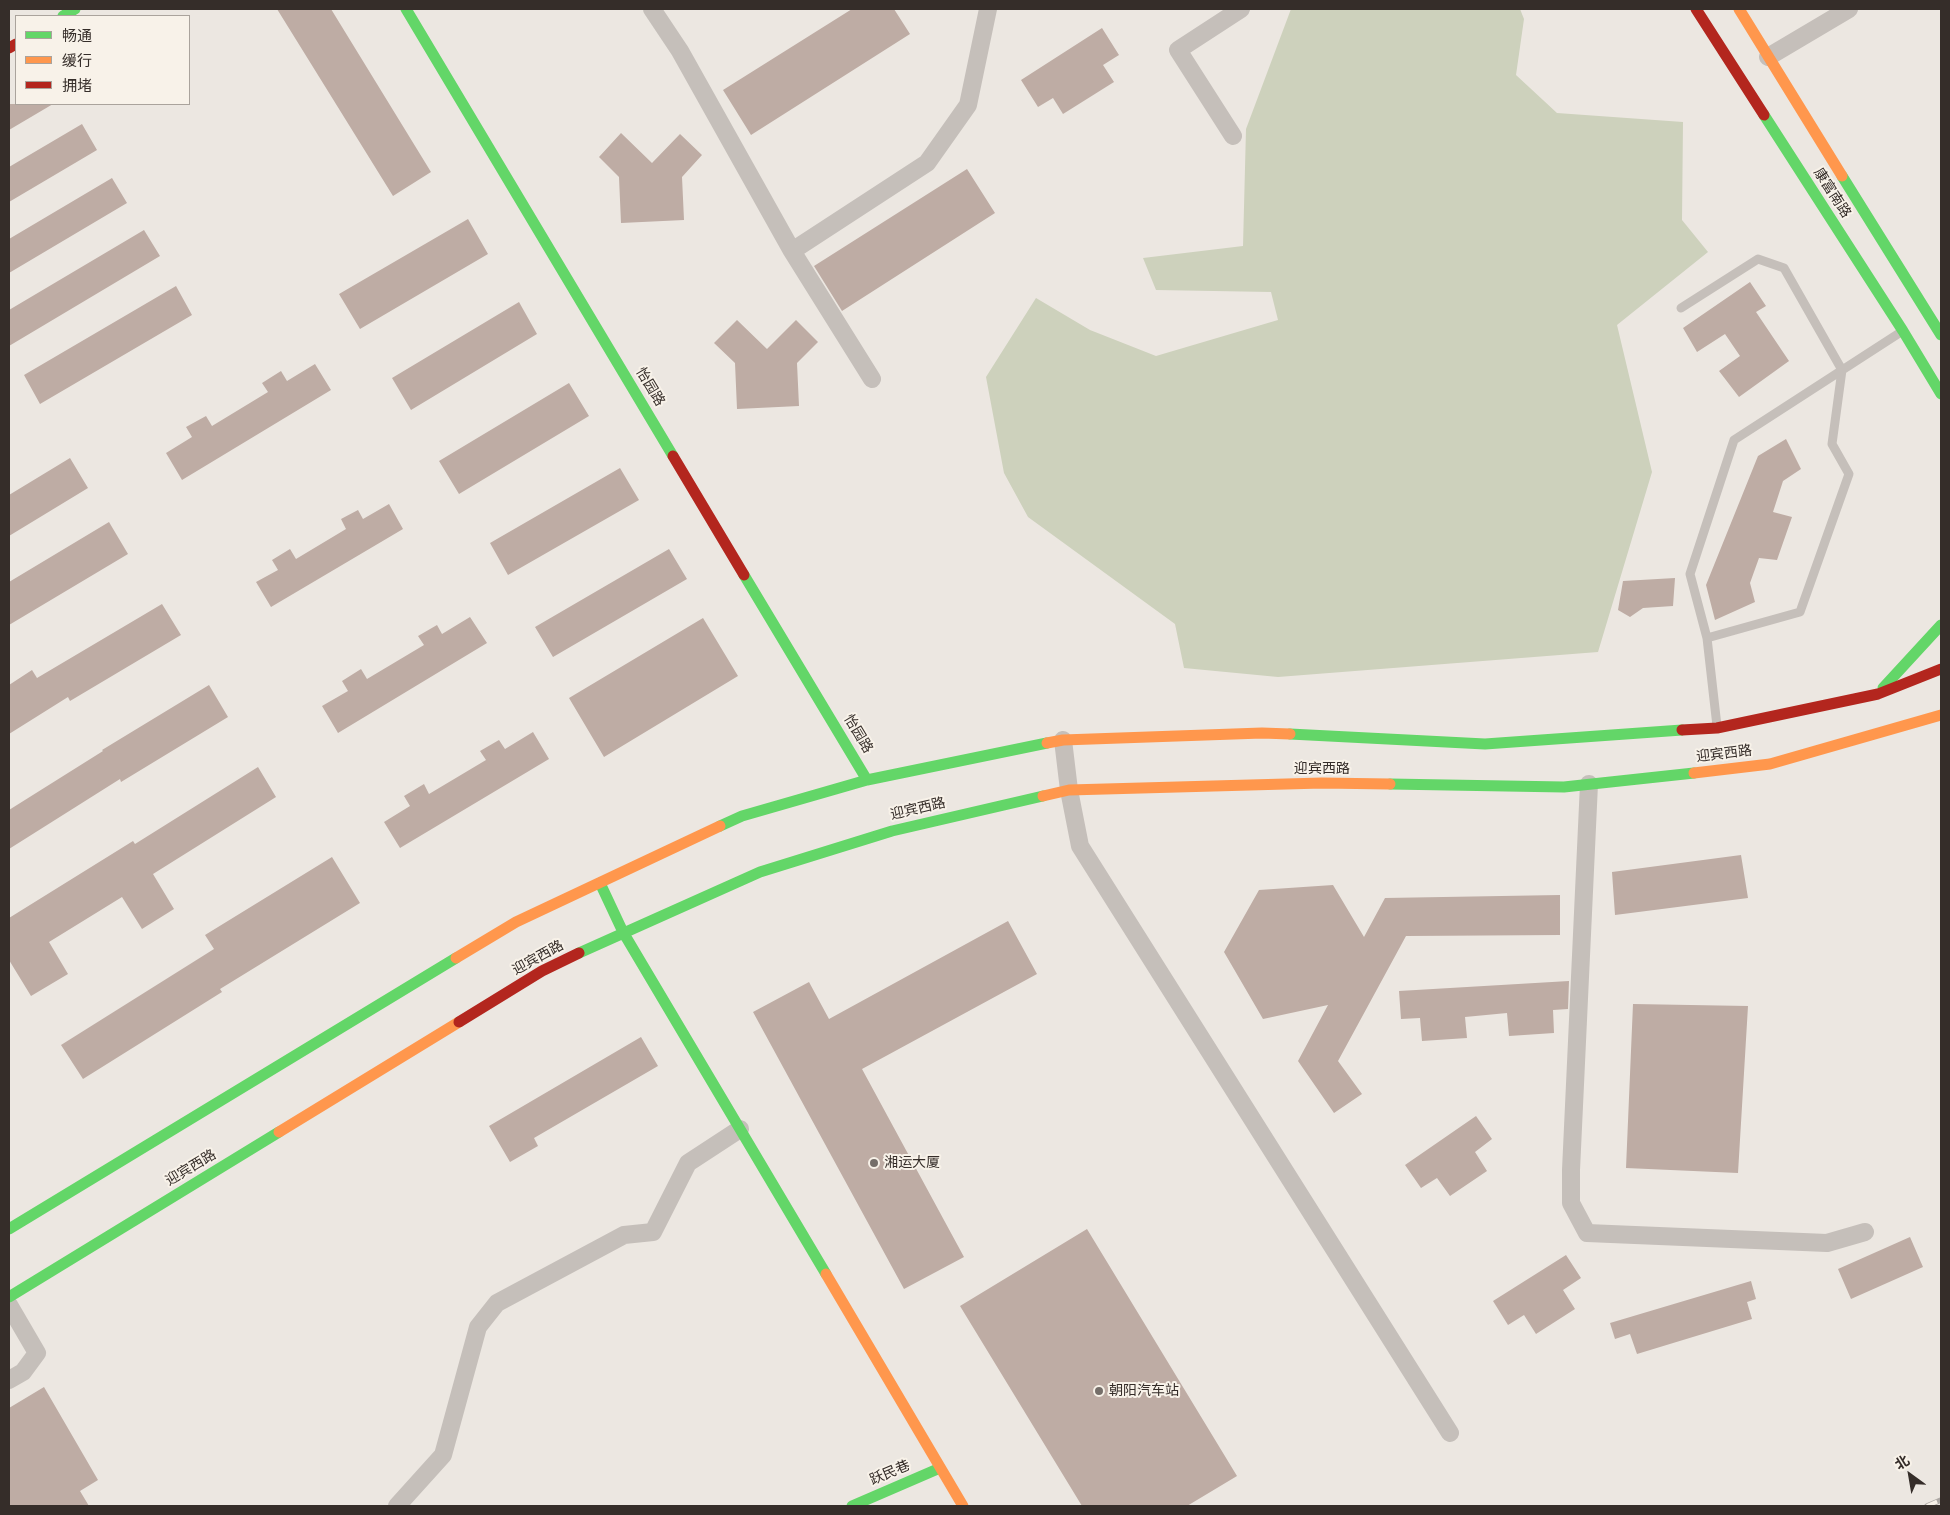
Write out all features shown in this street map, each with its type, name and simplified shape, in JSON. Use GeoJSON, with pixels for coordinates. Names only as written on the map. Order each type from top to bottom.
{"type":"FeatureCollection","features":[{"type":"Feature","properties":{"kind":"main road","name":"怡园路"},"geometry":{"type":"LineString","coordinates":[[406,9],[867,780]]}},
{"type":"Feature","properties":{"kind":"main road","name":"康富南路"},"geometry":{"type":"LineString","coordinates":[[1696,9],[1903,331],[1941,394]]}},
{"type":"Feature","properties":{"kind":"main road","name":"康富南路"},"geometry":{"type":"LineString","coordinates":[[1739,9],[1941,334]]}},
{"type":"Feature","properties":{"kind":"main road"},"geometry":{"type":"LineString","coordinates":[[1878,694],[1941,625]]}},
{"type":"Feature","properties":{"kind":"main road","name":"迎宾西路"},"geometry":{"type":"LineString","coordinates":[[9,1229],[516,922],[742,816],[867,780],[1063,740],[1262,733],[1485,744],[1717,728],[1878,694],[1941,669]]}},
{"type":"Feature","properties":{"kind":"main road","name":"迎宾西路"},"geometry":{"type":"LineString","coordinates":[[9,1296],[542,971],[623,932],[760,872],[892,831],[1069,790],[1322,783],[1564,787],[1770,764],[1941,715]]}},
{"type":"Feature","properties":{"kind":"main road"},"geometry":{"type":"LineString","coordinates":[[600,883],[623,932],[963,1506]]}},
{"type":"Feature","properties":{"kind":"main road","name":"跃民巷"},"geometry":{"type":"LineString","coordinates":[[852,1506],[940,1468]]}},
{"type":"Feature","properties":{"kind":"street"},"geometry":{"type":"LineString","coordinates":[[652,9],[680,51],[792,251],[872,379]]}},
{"type":"Feature","properties":{"kind":"street"},"geometry":{"type":"LineString","coordinates":[[792,251],[927,163],[968,105],[988,9]]}},
{"type":"Feature","properties":{"kind":"street"},"geometry":{"type":"LineString","coordinates":[[1233,136],[1178,50],[1240,9]]}},
{"type":"Feature","properties":{"kind":"street"},"geometry":{"type":"LineString","coordinates":[[1768,57],[1849,9]]}},
{"type":"Feature","properties":{"kind":"street"},"geometry":{"type":"LineString","coordinates":[[1063,740],[1069,790],[1080,846],[1450,1433]]}},
{"type":"Feature","properties":{"kind":"street"},"geometry":{"type":"LineString","coordinates":[[1589,784],[1571,1170],[1571,1203],[1587,1233],[1826,1243],[1865,1232]]}},
{"type":"Feature","properties":{"kind":"street"},"geometry":{"type":"LineString","coordinates":[[397,1506],[443,1455],[478,1327],[497,1302],[624,1236],[653,1232],[688,1163],[740,1129]]}},
{"type":"Feature","properties":{"kind":"street"},"geometry":{"type":"LineString","coordinates":[[9,1305],[37,1354],[23,1372],[9,1380]]}},
{"type":"Feature","properties":{"kind":"lane"},"geometry":{"type":"LineString","coordinates":[[1681,308],[1758,259],[1784,268],[1842,370],[1832,444],[1849,474],[1800,612],[1707,638]]}},
{"type":"Feature","properties":{"kind":"lane"},"geometry":{"type":"LineString","coordinates":[[1717,728],[1707,638],[1690,574],[1734,440],[1903,331]]}},
{"type":"Feature","properties":{"kind":"green space"},"geometry":{"type":"Polygon","coordinates":[[[1291,9],[1520,9],[1524,19],[1516,75],[1557,113],[1683,122],[1682,220],[1708,252],[1617,325],[1652,472],[1598,652],[1278,677],[1184,668],[1175,624],[1028,517],[1004,473],[986,377],[1036,298],[1090,330],[1156,356],[1278,320],[1271,292],[1156,290],[1143,258],[1243,246],[1246,129],[1291,9]]]}},
{"type":"Feature","properties":{"kind":"building"},"geometry":{"type":"Polygon","coordinates":[[[277,9],[331,9],[431,172],[393,196],[277,9]]]}},
{"type":"Feature","properties":{"kind":"building"},"geometry":{"type":"Polygon","coordinates":[[[852,9],[894,9],[910,34],[751,135],[723,90],[852,9]]]}},
{"type":"Feature","properties":{"kind":"building"},"geometry":{"type":"Polygon","coordinates":[[[1102,28],[1119,55],[1103,65],[1114,82],[1063,114],[1053,98],[1038,107],[1021,80],[1102,28]]]}},
{"type":"Feature","properties":{"kind":"building"},"geometry":{"type":"Polygon","coordinates":[[[9,104],[51,105],[9,130],[9,104]]]}},
{"type":"Feature","properties":{"kind":"building"},"geometry":{"type":"Polygon","coordinates":[[[82,124],[97,150],[9,202],[9,167],[82,124]]]}},
{"type":"Feature","properties":{"kind":"building"},"geometry":{"type":"Polygon","coordinates":[[[621,133],[652,163],[680,134],[702,155],[682,177],[684,220],[621,223],[619,177],[599,157],[621,133]]]}},
{"type":"Feature","properties":{"kind":"building"},"geometry":{"type":"Polygon","coordinates":[[[967,169],[995,213],[842,311],[814,266],[967,169]]]}},
{"type":"Feature","properties":{"kind":"building"},"geometry":{"type":"Polygon","coordinates":[[[112,178],[127,203],[9,273],[9,239],[112,178]]]}},
{"type":"Feature","properties":{"kind":"building"},"geometry":{"type":"Polygon","coordinates":[[[468,219],[488,254],[360,329],[339,294],[468,219]]]}},
{"type":"Feature","properties":{"kind":"building"},"geometry":{"type":"Polygon","coordinates":[[[144,230],[160,256],[9,346],[9,310],[144,230]]]}},
{"type":"Feature","properties":{"kind":"building"},"geometry":{"type":"Polygon","coordinates":[[[1750,282],[1766,306],[1756,312],[1789,361],[1739,397],[1719,371],[1740,356],[1725,334],[1697,352],[1683,328],[1750,282]]]}},
{"type":"Feature","properties":{"kind":"building"},"geometry":{"type":"Polygon","coordinates":[[[176,286],[192,315],[40,404],[24,375],[176,286]]]}},
{"type":"Feature","properties":{"kind":"building"},"geometry":{"type":"Polygon","coordinates":[[[519,302],[537,334],[411,410],[392,378],[519,302]]]}},
{"type":"Feature","properties":{"kind":"building"},"geometry":{"type":"Polygon","coordinates":[[[737,320],[767,349],[796,320],[818,342],[797,363],[799,406],[737,409],[735,363],[714,343],[737,320]]]}},
{"type":"Feature","properties":{"kind":"building"},"geometry":{"type":"Polygon","coordinates":[[[315,364],[331,390],[182,480],[166,453],[192,437],[186,427],[206,416],[212,426],[268,392],[262,383],[281,371],[287,381],[315,364]]]}},
{"type":"Feature","properties":{"kind":"building"},"geometry":{"type":"Polygon","coordinates":[[[569,383],[589,416],[459,494],[439,461],[569,383]]]}},
{"type":"Feature","properties":{"kind":"building"},"geometry":{"type":"Polygon","coordinates":[[[1786,439],[1801,469],[1783,481],[1773,512],[1792,517],[1777,560],[1759,558],[1750,583],[1755,602],[1715,620],[1706,585],[1758,456],[1786,439]]]}},
{"type":"Feature","properties":{"kind":"building"},"geometry":{"type":"Polygon","coordinates":[[[70,458],[88,488],[9,536],[9,495],[70,458]]]}},
{"type":"Feature","properties":{"kind":"building"},"geometry":{"type":"Polygon","coordinates":[[[620,468],[639,500],[508,575],[490,543],[620,468]]]}},
{"type":"Feature","properties":{"kind":"building"},"geometry":{"type":"Polygon","coordinates":[[[389,504],[403,529],[271,607],[256,582],[278,570],[272,560],[290,549],[296,559],[346,529],[341,519],[358,510],[363,519],[389,504]]]}},
{"type":"Feature","properties":{"kind":"building"},"geometry":{"type":"Polygon","coordinates":[[[109,522],[128,554],[9,625],[9,582],[109,522]]]}},
{"type":"Feature","properties":{"kind":"building"},"geometry":{"type":"Polygon","coordinates":[[[669,549],[687,579],[553,657],[535,627],[669,549]]]}},
{"type":"Feature","properties":{"kind":"building"},"geometry":{"type":"Polygon","coordinates":[[[1675,578],[1673,606],[1643,608],[1630,617],[1618,610],[1623,581],[1675,578]]]}},
{"type":"Feature","properties":{"kind":"building"},"geometry":{"type":"Polygon","coordinates":[[[162,604],[181,635],[70,701],[68,697],[9,734],[9,685],[32,670],[37,678],[162,604]]]}},
{"type":"Feature","properties":{"kind":"building"},"geometry":{"type":"Polygon","coordinates":[[[470,617],[487,643],[338,733],[322,706],[348,691],[342,681],[361,669],[367,679],[424,645],[418,636],[437,625],[442,634],[470,617]]]}},
{"type":"Feature","properties":{"kind":"building"},"geometry":{"type":"Polygon","coordinates":[[[703,618],[738,676],[604,757],[569,698],[703,618]]]}},
{"type":"Feature","properties":{"kind":"building"},"geometry":{"type":"Polygon","coordinates":[[[209,685],[228,717],[121,782],[120,779],[9,849],[9,810],[102,750],[209,685]]]}},
{"type":"Feature","properties":{"kind":"building"},"geometry":{"type":"Polygon","coordinates":[[[533,732],[549,759],[400,848],[384,822],[410,806],[404,796],[424,784],[429,794],[486,760],[480,751],[499,740],[505,749],[533,732]]]}},
{"type":"Feature","properties":{"kind":"building"},"geometry":{"type":"Polygon","coordinates":[[[258,767],[276,797],[153,874],[174,909],[142,929],[122,897],[49,942],[68,974],[31,996],[9,960],[9,918],[133,841],[135,844],[258,767]]]}},
{"type":"Feature","properties":{"kind":"building"},"geometry":{"type":"Polygon","coordinates":[[[1741,855],[1748,898],[1615,915],[1612,872],[1741,855]]]}},
{"type":"Feature","properties":{"kind":"building"},"geometry":{"type":"Polygon","coordinates":[[[332,857],[360,903],[220,989],[222,992],[83,1079],[61,1045],[214,949],[205,935],[332,857]]]}},
{"type":"Feature","properties":{"kind":"building"},"geometry":{"type":"Polygon","coordinates":[[[1333,885],[1364,937],[1385,898],[1560,895],[1560,935],[1406,936],[1338,1061],[1362,1094],[1334,1113],[1298,1061],[1328,1005],[1263,1019],[1224,952],[1259,890],[1333,885]]]}},
{"type":"Feature","properties":{"kind":"building","name":"湘运大厦"},"geometry":{"type":"Polygon","coordinates":[[[1008,921],[1037,974],[862,1069],[964,1257],[904,1289],[753,1012],[809,982],[829,1019],[1008,921]]]}},
{"type":"Feature","properties":{"kind":"building"},"geometry":{"type":"Polygon","coordinates":[[[1569,981],[1568,1009],[1553,1010],[1554,1033],[1509,1036],[1507,1013],[1465,1017],[1467,1038],[1422,1041],[1420,1018],[1401,1019],[1399,991],[1569,981]]]}},
{"type":"Feature","properties":{"kind":"building"},"geometry":{"type":"Polygon","coordinates":[[[1633,1004],[1748,1006],[1738,1173],[1626,1168],[1633,1004]]]}},
{"type":"Feature","properties":{"kind":"building"},"geometry":{"type":"Polygon","coordinates":[[[641,1037],[658,1066],[534,1138],[538,1146],[510,1162],[489,1126],[641,1037]]]}},
{"type":"Feature","properties":{"kind":"building"},"geometry":{"type":"Polygon","coordinates":[[[1476,1116],[1492,1139],[1475,1152],[1487,1171],[1450,1196],[1437,1178],[1421,1188],[1405,1165],[1476,1116]]]}},
{"type":"Feature","properties":{"kind":"building","name":"朝阳汽车站"},"geometry":{"type":"Polygon","coordinates":[[[1087,1229],[1237,1476],[1187,1506],[1082,1506],[960,1306],[1087,1229]]]}},
{"type":"Feature","properties":{"kind":"building"},"geometry":{"type":"Polygon","coordinates":[[[1910,1237],[1923,1267],[1851,1299],[1838,1269],[1910,1237]]]}},
{"type":"Feature","properties":{"kind":"building"},"geometry":{"type":"Polygon","coordinates":[[[1566,1255],[1581,1278],[1563,1290],[1575,1309],[1536,1334],[1524,1315],[1508,1325],[1493,1301],[1566,1255]]]}},
{"type":"Feature","properties":{"kind":"building"},"geometry":{"type":"Polygon","coordinates":[[[1751,1281],[1756,1299],[1747,1302],[1752,1319],[1637,1354],[1630,1334],[1615,1339],[1610,1323],[1751,1281]]]}},
{"type":"Feature","properties":{"kind":"building"},"geometry":{"type":"Polygon","coordinates":[[[44,1387],[98,1480],[80,1491],[89,1506],[9,1506],[9,1408],[44,1387]]]}},
{"type":"Feature","properties":{"kind":"railway"},"geometry":{"type":"LineString","coordinates":[[1927,1506],[1941,1500]]}},
{"type":"Feature","properties":{"kind":"traffic: fast"},"geometry":{"type":"LineString","coordinates":[[65,15],[75,9]]}},
{"type":"Feature","properties":{"kind":"traffic: fast"},"geometry":{"type":"LineString","coordinates":[[406,9],[673,456]]}},
{"type":"Feature","properties":{"kind":"traffic: fast"},"geometry":{"type":"LineString","coordinates":[[1764,115],[1903,331],[1941,394]]}},
{"type":"Feature","properties":{"kind":"traffic: fast"},"geometry":{"type":"LineString","coordinates":[[1842,176],[1941,335]]}},
{"type":"Feature","properties":{"kind":"traffic: fast"},"geometry":{"type":"LineString","coordinates":[[744,575],[867,780]]}},
{"type":"Feature","properties":{"kind":"traffic: fast"},"geometry":{"type":"LineString","coordinates":[[1883,688],[1941,625]]}},
{"type":"Feature","properties":{"kind":"traffic: fast"},"geometry":{"type":"LineString","coordinates":[[1290,734],[1485,744],[1682,730]]}},
{"type":"Feature","properties":{"kind":"traffic: fast"},"geometry":{"type":"LineString","coordinates":[[720,826],[742,816],[867,780],[1047,743]]}},
{"type":"Feature","properties":{"kind":"traffic: fast"},"geometry":{"type":"LineString","coordinates":[[1390,784],[1564,787],[1694,773]]}},
{"type":"Feature","properties":{"kind":"traffic: fast"},"geometry":{"type":"LineString","coordinates":[[579,953],[760,872],[892,831],[1043,796]]}},
{"type":"Feature","properties":{"kind":"traffic: fast"},"geometry":{"type":"LineString","coordinates":[[600,883],[623,932],[826,1274]]}},
{"type":"Feature","properties":{"kind":"traffic: fast"},"geometry":{"type":"LineString","coordinates":[[9,1229],[456,958]]}},
{"type":"Feature","properties":{"kind":"traffic: fast"},"geometry":{"type":"LineString","coordinates":[[9,1297],[279,1132]]}},
{"type":"Feature","properties":{"kind":"traffic: fast"},"geometry":{"type":"LineString","coordinates":[[852,1506],[940,1468]]}},
{"type":"Feature","properties":{"kind":"traffic: slow"},"geometry":{"type":"LineString","coordinates":[[1739,9],[1842,176]]}},
{"type":"Feature","properties":{"kind":"traffic: slow"},"geometry":{"type":"LineString","coordinates":[[1694,773],[1770,764],[1941,715]]}},
{"type":"Feature","properties":{"kind":"traffic: slow"},"geometry":{"type":"LineString","coordinates":[[1047,743],[1063,740],[1262,733],[1290,734]]}},
{"type":"Feature","properties":{"kind":"traffic: slow"},"geometry":{"type":"LineString","coordinates":[[1043,796],[1069,790],[1322,783],[1390,784]]}},
{"type":"Feature","properties":{"kind":"traffic: slow"},"geometry":{"type":"LineString","coordinates":[[456,958],[516,922],[720,826]]}},
{"type":"Feature","properties":{"kind":"traffic: slow"},"geometry":{"type":"LineString","coordinates":[[279,1132],[459,1022]]}},
{"type":"Feature","properties":{"kind":"traffic: slow"},"geometry":{"type":"LineString","coordinates":[[826,1274],[963,1506]]}},
{"type":"Feature","properties":{"kind":"traffic: jam"},"geometry":{"type":"LineString","coordinates":[[1696,9],[1764,115]]}},
{"type":"Feature","properties":{"kind":"traffic: jam"},"geometry":{"type":"LineString","coordinates":[[9,48],[15,45]]}},
{"type":"Feature","properties":{"kind":"traffic: jam"},"geometry":{"type":"LineString","coordinates":[[673,456],[744,575]]}},
{"type":"Feature","properties":{"kind":"traffic: jam"},"geometry":{"type":"LineString","coordinates":[[1682,730],[1717,728],[1878,694],[1941,669]]}},
{"type":"Feature","properties":{"kind":"traffic: jam"},"geometry":{"type":"LineString","coordinates":[[459,1022],[542,971],[579,953]]}},
{"type":"Feature","properties":{"kind":"place","name":"湘运大厦"},"geometry":{"type":"Point","coordinates":[874,1163]}},
{"type":"Feature","properties":{"kind":"place","name":"朝阳汽车站"},"geometry":{"type":"Point","coordinates":[1099,1391]}}]}
